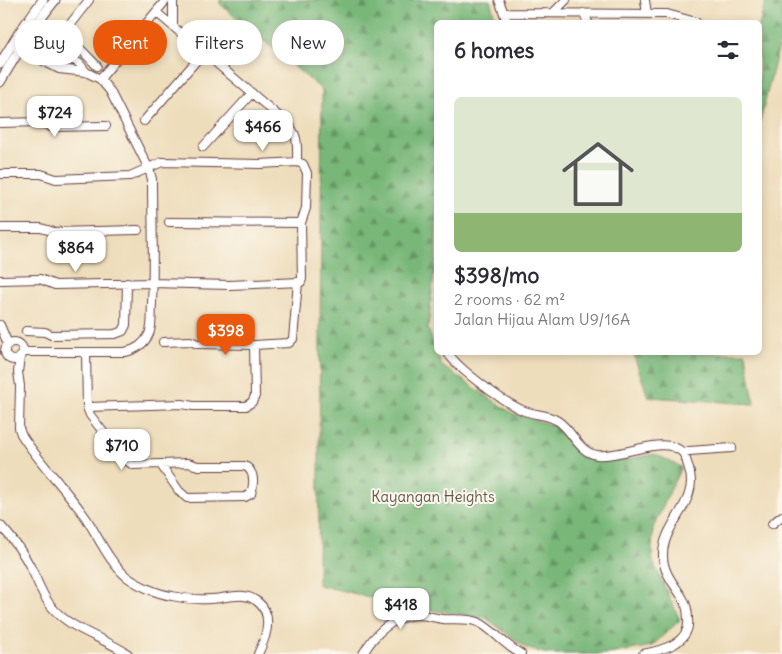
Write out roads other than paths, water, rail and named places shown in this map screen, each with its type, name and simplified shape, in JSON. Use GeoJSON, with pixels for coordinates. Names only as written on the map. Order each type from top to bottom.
{"type":"FeatureCollection","features":[{"type":"Feature","properties":{"kind":"street"},"geometry":{"type":"LineString","coordinates":[[32,20],[43,0]]}},
{"type":"Feature","properties":{"kind":"street"},"geometry":{"type":"LineString","coordinates":[[37,20],[55,0]]}},
{"type":"Feature","properties":{"kind":"street"},"geometry":{"type":"LineString","coordinates":[[89,0],[64,32],[98,66]]}},
{"type":"Feature","properties":{"kind":"street"},"geometry":{"type":"LineString","coordinates":[[100,79],[166,0]]}},
{"type":"Feature","properties":{"kind":"street"},"geometry":{"type":"LineString","coordinates":[[173,0],[173,26]]}},
{"type":"Feature","properties":{"kind":"street"},"geometry":{"type":"LineString","coordinates":[[499,0],[506,20]]}},
{"type":"Feature","properties":{"kind":"street"},"geometry":{"type":"LineString","coordinates":[[553,13],[566,0]]}},
{"type":"Feature","properties":{"kind":"street"},"geometry":{"type":"LineString","coordinates":[[644,0],[647,14]]}},
{"type":"Feature","properties":{"kind":"street"},"geometry":{"type":"LineString","coordinates":[[156,12],[177,29]]}},
{"type":"Feature","properties":{"kind":"street"},"geometry":{"type":"LineString","coordinates":[[504,13],[667,14],[689,20]]}},
{"type":"Feature","properties":{"kind":"street"},"geometry":{"type":"LineString","coordinates":[[583,13],[587,20]]}},
{"type":"Feature","properties":{"kind":"street"},"geometry":{"type":"LineString","coordinates":[[0,64],[15,47]]}},
{"type":"Feature","properties":{"kind":"street"},"geometry":{"type":"LineString","coordinates":[[0,82],[15,47]]}},
{"type":"Feature","properties":{"kind":"street"},"geometry":{"type":"LineString","coordinates":[[9,358],[15,360],[22,355],[125,352],[134,350],[142,344],[149,334],[151,326],[152,179],[149,169],[110,91],[100,79],[86,72],[59,69],[51,65]]}},
{"type":"Feature","properties":{"kind":"street"},"geometry":{"type":"LineString","coordinates":[[81,65],[86,72]]}},
{"type":"Feature","properties":{"kind":"street"},"geometry":{"type":"LineString","coordinates":[[144,121],[193,65]]}},
{"type":"Feature","properties":{"kind":"street"},"geometry":{"type":"LineString","coordinates":[[219,65],[295,131],[297,162]]}},
{"type":"Feature","properties":{"kind":"street"},"geometry":{"type":"LineString","coordinates":[[203,147],[252,93]]}},
{"type":"Feature","properties":{"kind":"street"},"geometry":{"type":"LineString","coordinates":[[0,123],[41,122],[51,127],[106,126]]}},
{"type":"Feature","properties":{"kind":"street"},"geometry":{"type":"LineString","coordinates":[[0,174],[41,174],[56,178],[130,176],[162,162],[260,164],[297,162],[303,164],[307,173],[306,208],[302,223],[299,282],[293,339],[289,343],[254,345],[163,342]]}},
{"type":"Feature","properties":{"kind":"street"},"geometry":{"type":"LineString","coordinates":[[168,222],[302,223]]}},
{"type":"Feature","properties":{"kind":"street"},"geometry":{"type":"LineString","coordinates":[[0,228],[40,228],[54,232],[138,230]]}},
{"type":"Feature","properties":{"kind":"street"},"geometry":{"type":"LineString","coordinates":[[0,280],[40,279],[55,285],[152,283],[210,285],[299,282]]}},
{"type":"Feature","properties":{"kind":"street"},"geometry":{"type":"LineString","coordinates":[[26,331],[45,332],[52,336],[115,334],[123,331],[126,325],[127,283]]}},
{"type":"Feature","properties":{"kind":"street"},"geometry":{"type":"LineString","coordinates":[[0,325],[8,344]]}},
{"type":"Feature","properties":{"kind":"street"},"geometry":{"type":"LineString","coordinates":[[18,372],[22,355],[19,344],[13,342],[8,344],[5,350],[18,372],[20,386],[19,428],[21,434],[85,517],[118,568],[129,578],[148,588],[170,596],[204,599],[237,595],[247,596],[258,602],[265,610],[268,620],[267,632],[258,654]]}},
{"type":"Feature","properties":{"kind":"street"},"geometry":{"type":"LineString","coordinates":[[87,406],[182,404],[193,406],[246,406],[252,402],[255,396],[254,345]]}},
{"type":"Feature","properties":{"kind":"street"},"geometry":{"type":"LineString","coordinates":[[86,352],[87,406],[90,415],[124,459],[133,465],[188,463],[198,466],[245,466],[252,471],[251,494],[245,497],[187,498],[179,491],[160,465]]}},
{"type":"Feature","properties":{"kind":"street"},"geometry":{"type":"LineString","coordinates":[[450,355],[463,370],[507,402],[529,412],[556,420],[589,453],[598,455],[616,454],[663,444],[672,446],[683,453],[691,476],[690,496],[669,529],[664,542],[663,557],[666,570],[684,599],[689,625],[687,633],[674,645],[643,654]]}},
{"type":"Feature","properties":{"kind":"street"},"geometry":{"type":"LineString","coordinates":[[683,453],[732,448]]}},
{"type":"Feature","properties":{"kind":"street"},"geometry":{"type":"LineString","coordinates":[[772,524],[782,516]]}},
{"type":"Feature","properties":{"kind":"street"},"geometry":{"type":"LineString","coordinates":[[0,525],[16,541],[41,592],[51,606],[70,624],[99,637],[128,654]]}},
{"type":"Feature","properties":{"kind":"street"},"geometry":{"type":"LineString","coordinates":[[363,654],[382,630],[394,621],[418,615],[476,621],[485,626],[511,649],[521,654]]}},
{"type":"Feature","properties":{"kind":"park label","name":"Kayangan Heights"},"geometry":{"type":"Point","coordinates":[433,496]}}]}
